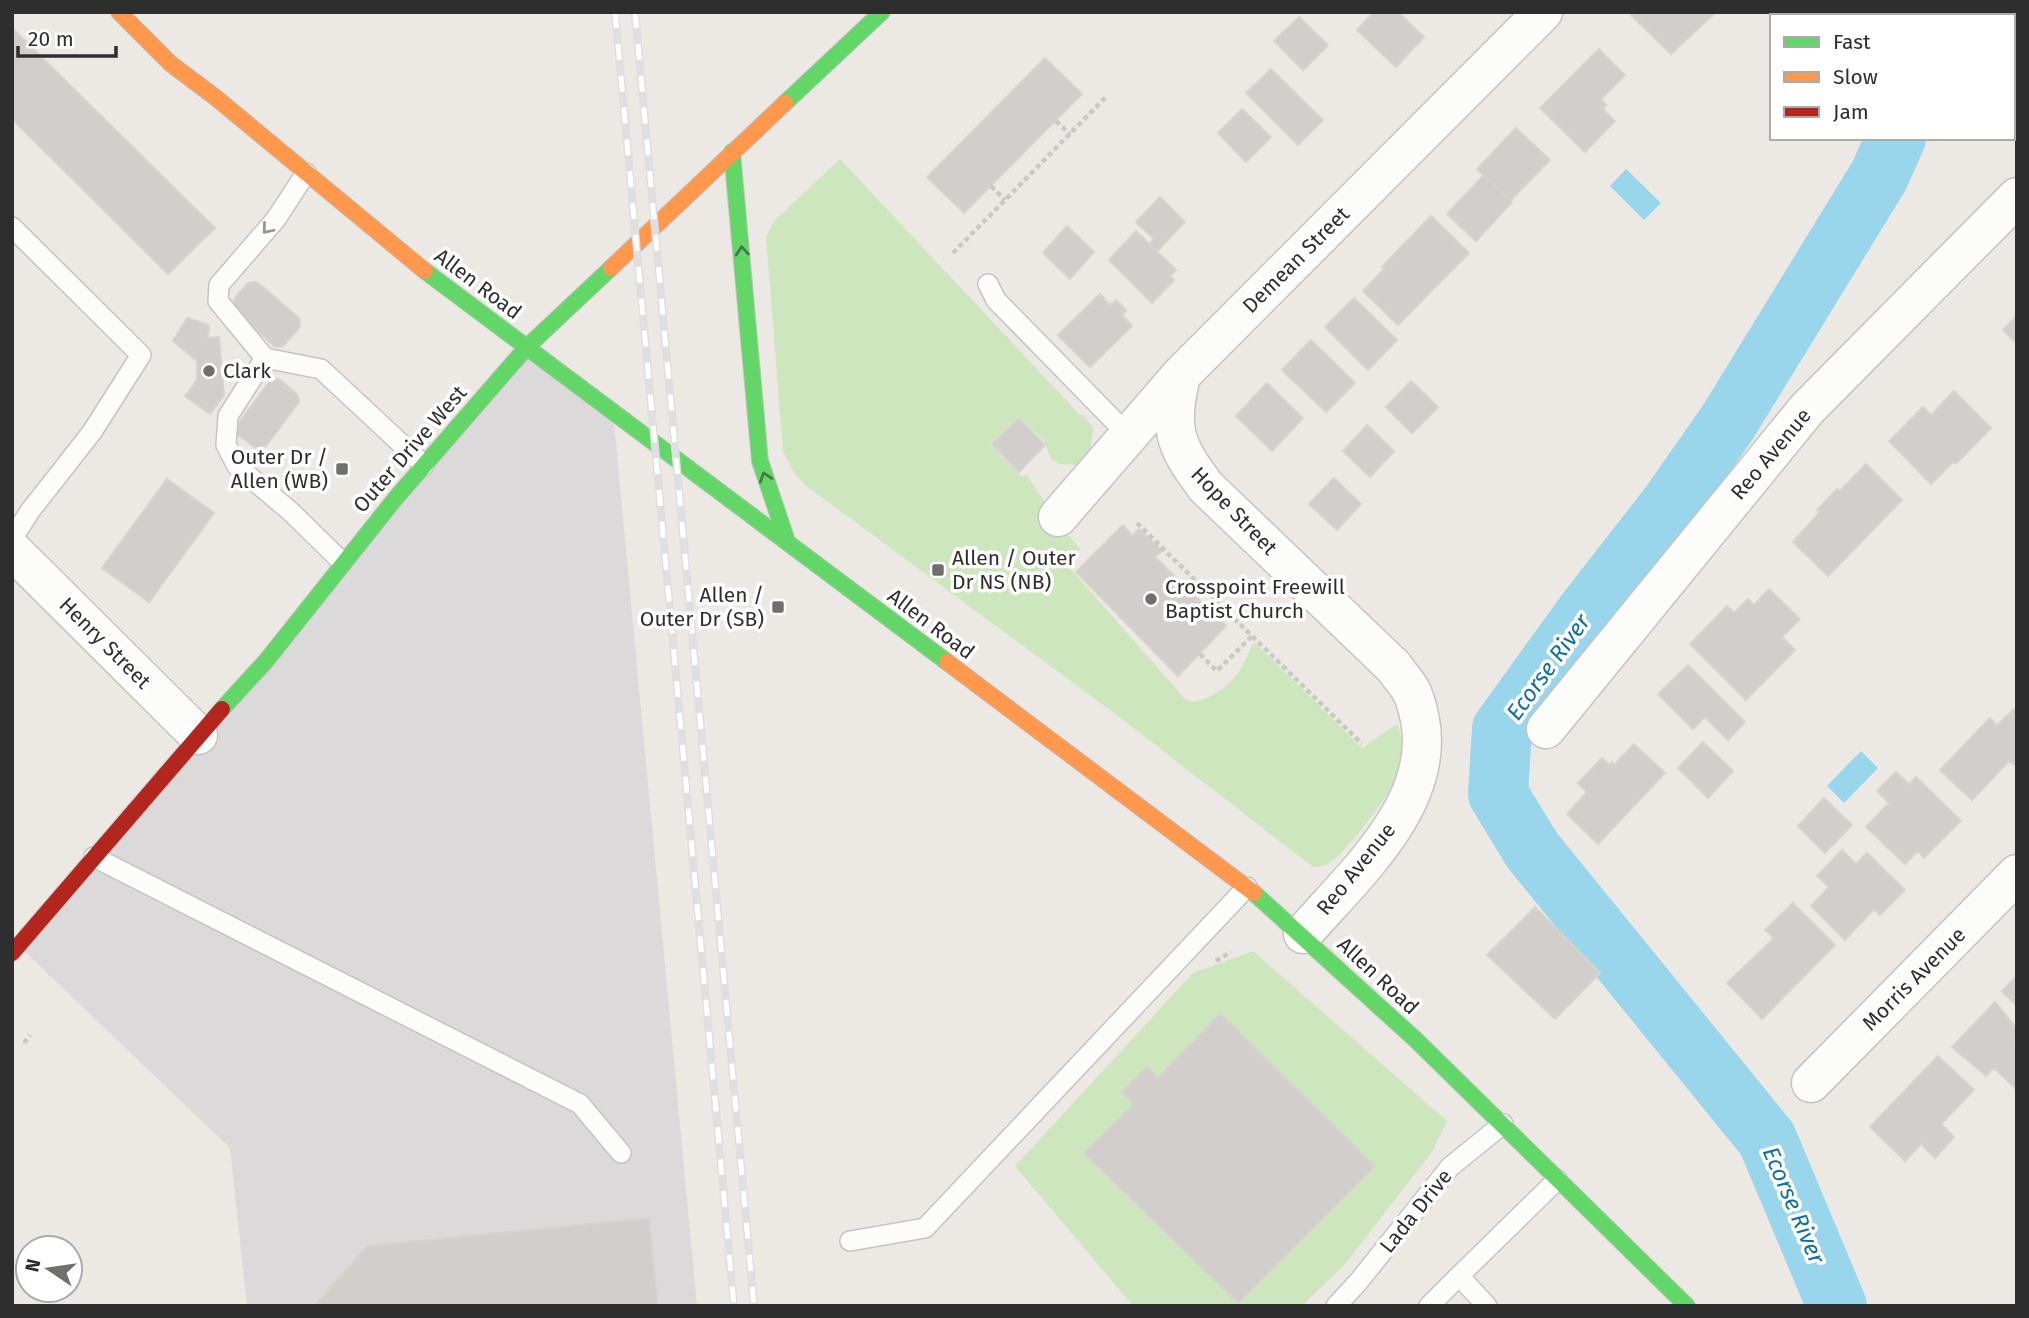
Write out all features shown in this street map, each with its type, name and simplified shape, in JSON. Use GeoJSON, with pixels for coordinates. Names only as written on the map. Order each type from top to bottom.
{"type":"FeatureCollection","features":[{"type":"Feature","properties":{"kind":"main road","name":"Allen Road"},"geometry":{"type":"LineString","coordinates":[[119,12],[172,64],[441,284],[1247,887],[1303,934],[1503,1124],[1687,1306]]}},
{"type":"Feature","properties":{"kind":"main road","name":"Outer Drive West"},"geometry":{"type":"LineString","coordinates":[[12,953],[198,735],[265,661],[342,562],[527,347],[882,12]]}},
{"type":"Feature","properties":{"kind":"main road"},"geometry":{"type":"LineString","coordinates":[[732,152],[760,461],[787,541]]}},
{"type":"Feature","properties":{"kind":"street","name":"Demean Street"},"geometry":{"type":"LineString","coordinates":[[1058,517],[1181,375],[1543,12]]}},
{"type":"Feature","properties":{"kind":"street","name":"Reo Avenue"},"geometry":{"type":"LineString","coordinates":[[1546,729],[1807,409],[2017,197]]}},
{"type":"Feature","properties":{"kind":"street","name":"Hope Street"},"geometry":{"type":"LineString","coordinates":[[1181,375],[1173,410],[1175,429],[1185,458],[1206,487],[1394,667],[1411,691],[1420,720]]}},
{"type":"Feature","properties":{"kind":"street","name":"Henry Street"},"geometry":{"type":"LineString","coordinates":[[12,550],[198,735]]}},
{"type":"Feature","properties":{"kind":"street","name":"Reo Avenue"},"geometry":{"type":"LineString","coordinates":[[1303,934],[1387,837],[1416,782],[1423,749],[1420,720]]}},
{"type":"Feature","properties":{"kind":"street","name":"Morris Avenue"},"geometry":{"type":"LineString","coordinates":[[1811,1083],[2017,874]]}},
{"type":"Feature","properties":{"kind":"lane"},"geometry":{"type":"LineString","coordinates":[[306,173],[276,219],[219,285],[218,301],[265,358],[321,369],[424,465]]}},
{"type":"Feature","properties":{"kind":"lane"},"geometry":{"type":"LineString","coordinates":[[12,227],[141,355],[92,432],[30,511],[12,539]]}},
{"type":"Feature","properties":{"kind":"lane"},"geometry":{"type":"LineString","coordinates":[[988,284],[996,300],[1129,436]]}},
{"type":"Feature","properties":{"kind":"lane"},"geometry":{"type":"LineString","coordinates":[[265,358],[228,416],[226,445],[237,466],[291,512],[342,562]]}},
{"type":"Feature","properties":{"kind":"lane"},"geometry":{"type":"LineString","coordinates":[[94,857],[580,1104],[621,1153]]}},
{"type":"Feature","properties":{"kind":"lane"},"geometry":{"type":"LineString","coordinates":[[850,1241],[925,1227],[1247,887]]}},
{"type":"Feature","properties":{"kind":"lane","name":"Lada Drive"},"geometry":{"type":"LineString","coordinates":[[1336,1306],[1450,1167],[1503,1124]]}},
{"type":"Feature","properties":{"kind":"lane"},"geometry":{"type":"LineString","coordinates":[[1429,1306],[1558,1180]]}},
{"type":"Feature","properties":{"kind":"lane"},"geometry":{"type":"LineString","coordinates":[[1459,1276],[1487,1306]]}},
{"type":"Feature","properties":{"kind":"path"},"geometry":{"type":"LineString","coordinates":[[953,253],[1106,97]]}},
{"type":"Feature","properties":{"kind":"path"},"geometry":{"type":"LineString","coordinates":[[1056,121],[1070,134]]}},
{"type":"Feature","properties":{"kind":"path"},"geometry":{"type":"LineString","coordinates":[[991,186],[1005,200]]}},
{"type":"Feature","properties":{"kind":"path"},"geometry":{"type":"LineString","coordinates":[[1137,523],[1362,744]]}},
{"type":"Feature","properties":{"kind":"path"},"geometry":{"type":"LineString","coordinates":[[1200,654],[1217,671],[1252,636]]}},
{"type":"Feature","properties":{"kind":"path"},"geometry":{"type":"LineString","coordinates":[[24,1043],[30,1035]]}},
{"type":"Feature","properties":{"kind":"shaded area"},"geometry":{"type":"Polygon","coordinates":[[[527,347],[613,411],[697,1306],[247,1306],[230,1148],[19,946],[527,347]]]}},
{"type":"Feature","properties":{"kind":"green space"},"geometry":{"type":"Polygon","coordinates":[[[840,159],[1093,428],[1090,453],[1078,465],[1060,464],[1051,459],[1044,441],[1019,416],[990,444],[1022,477],[1026,474],[1080,549],[1070,568],[1186,700],[1205,699],[1231,682],[1254,642],[1362,748],[1397,724],[1403,754],[1396,781],[1379,807],[1329,863],[1313,867],[1122,719],[805,485],[795,474],[783,452],[766,237],[774,221],[840,159]]]}},
{"type":"Feature","properties":{"kind":"green space"},"geometry":{"type":"Polygon","coordinates":[[[1253,951],[1447,1121],[1432,1152],[1345,1264],[1302,1306],[1133,1306],[1015,1166],[1193,973],[1253,951]]]}},
{"type":"Feature","properties":{"kind":"water"},"geometry":{"type":"Polygon","coordinates":[[[1626,169],[1661,203],[1644,220],[1610,186],[1626,169]]]}},
{"type":"Feature","properties":{"kind":"water"},"geometry":{"type":"Polygon","coordinates":[[[1861,751],[1878,768],[1844,803],[1827,786],[1861,751]]]}},
{"type":"Feature","properties":{"kind":"building"},"geometry":{"type":"Polygon","coordinates":[[[1374,12],[1398,12],[1424,37],[1396,67],[1357,30],[1374,12]]]}},
{"type":"Feature","properties":{"kind":"building"},"geometry":{"type":"Polygon","coordinates":[[[1634,12],[1716,12],[1671,54],[1631,15],[1634,12]]]}},
{"type":"Feature","properties":{"kind":"building"},"geometry":{"type":"Polygon","coordinates":[[[1299,17],[1328,45],[1303,70],[1274,41],[1299,17]]]}},
{"type":"Feature","properties":{"kind":"building"},"geometry":{"type":"Polygon","coordinates":[[[12,28],[215,228],[168,274],[12,119],[12,28]]]}},
{"type":"Feature","properties":{"kind":"building"},"geometry":{"type":"Polygon","coordinates":[[[2017,35],[2017,78],[2015,76],[2017,35]]]}},
{"type":"Feature","properties":{"kind":"building"},"geometry":{"type":"Polygon","coordinates":[[[1599,49],[1625,75],[1601,99],[1606,105],[1603,109],[1615,121],[1585,152],[1540,108],[1599,49]]]}},
{"type":"Feature","properties":{"kind":"building"},"geometry":{"type":"Polygon","coordinates":[[[1045,58],[1082,94],[964,213],[927,177],[1045,58]]]}},
{"type":"Feature","properties":{"kind":"building"},"geometry":{"type":"Polygon","coordinates":[[[1271,69],[1323,120],[1298,145],[1246,93],[1271,69]]]}},
{"type":"Feature","properties":{"kind":"building"},"geometry":{"type":"Polygon","coordinates":[[[1242,109],[1271,137],[1246,162],[1218,133],[1242,109]]]}},
{"type":"Feature","properties":{"kind":"building"},"geometry":{"type":"Polygon","coordinates":[[[1516,128],[1550,160],[1510,201],[1477,169],[1516,128]]]}},
{"type":"Feature","properties":{"kind":"building"},"geometry":{"type":"Polygon","coordinates":[[[1484,175],[1512,202],[1476,241],[1447,214],[1484,175]]]}},
{"type":"Feature","properties":{"kind":"building"},"geometry":{"type":"Polygon","coordinates":[[[1160,197],[1185,222],[1157,251],[1149,244],[1154,239],[1136,222],[1160,197]]]}},
{"type":"Feature","properties":{"kind":"building"},"geometry":{"type":"Polygon","coordinates":[[[1431,216],[1469,253],[1398,325],[1363,291],[1431,216]]]}},
{"type":"Feature","properties":{"kind":"building"},"geometry":{"type":"Polygon","coordinates":[[[1067,226],[1094,252],[1070,279],[1043,253],[1067,226]]]}},
{"type":"Feature","properties":{"kind":"building"},"geometry":{"type":"Polygon","coordinates":[[[1136,231],[1176,270],[1170,276],[1174,280],[1152,303],[1109,260],[1136,231]]]}},
{"type":"Feature","properties":{"kind":"building"},"geometry":{"type":"Polygon","coordinates":[[[257,282],[299,318],[300,327],[283,346],[275,347],[234,309],[234,299],[248,283],[257,282]]]}},
{"type":"Feature","properties":{"kind":"building"},"geometry":{"type":"Polygon","coordinates":[[[1100,294],[1110,305],[1116,300],[1126,310],[1122,315],[1132,326],[1090,367],[1058,335],[1100,294]]]}},
{"type":"Feature","properties":{"kind":"building"},"geometry":{"type":"Polygon","coordinates":[[[1354,298],[1397,340],[1368,370],[1325,327],[1354,298]]]}},
{"type":"Feature","properties":{"kind":"building"},"geometry":{"type":"Polygon","coordinates":[[[2017,315],[2017,344],[2003,330],[2017,315]]]}},
{"type":"Feature","properties":{"kind":"building","name":"Clark"},"geometry":{"type":"Polygon","coordinates":[[[187,318],[209,325],[208,338],[219,337],[224,395],[210,414],[185,396],[197,380],[197,361],[173,341],[187,318]]]}},
{"type":"Feature","properties":{"kind":"building"},"geometry":{"type":"Polygon","coordinates":[[[1311,340],[1355,383],[1326,412],[1282,370],[1311,340]]]}},
{"type":"Feature","properties":{"kind":"building"},"geometry":{"type":"Polygon","coordinates":[[[279,379],[297,394],[299,402],[265,447],[257,449],[237,434],[237,425],[270,381],[279,379]]]}},
{"type":"Feature","properties":{"kind":"building"},"geometry":{"type":"Polygon","coordinates":[[[1411,381],[1438,407],[1412,433],[1386,407],[1411,381]]]}},
{"type":"Feature","properties":{"kind":"building"},"geometry":{"type":"Polygon","coordinates":[[[1267,383],[1303,418],[1272,451],[1236,416],[1267,383]]]}},
{"type":"Feature","properties":{"kind":"building"},"geometry":{"type":"Polygon","coordinates":[[[1954,391],[1991,428],[1956,464],[1953,462],[1931,484],[1889,441],[1923,407],[1931,415],[1954,391]]]}},
{"type":"Feature","properties":{"kind":"building"},"geometry":{"type":"Polygon","coordinates":[[[1019,418],[1045,445],[1019,472],[992,444],[1019,418]]]}},
{"type":"Feature","properties":{"kind":"building"},"geometry":{"type":"Polygon","coordinates":[[[1367,425],[1394,451],[1370,477],[1343,451],[1367,425]]]}},
{"type":"Feature","properties":{"kind":"building"},"geometry":{"type":"Polygon","coordinates":[[[1866,464],[1902,500],[1828,576],[1793,542],[1820,512],[1817,510],[1866,464]]]}},
{"type":"Feature","properties":{"kind":"building"},"geometry":{"type":"Polygon","coordinates":[[[1334,478],[1361,504],[1337,530],[1309,504],[1334,478]]]}},
{"type":"Feature","properties":{"kind":"building"},"geometry":{"type":"Polygon","coordinates":[[[167,479],[214,513],[149,602],[102,568],[167,479]]]}},
{"type":"Feature","properties":{"kind":"building","name":"Crosspoint Freewill Baptist Church"},"geometry":{"type":"Polygon","coordinates":[[[1123,525],[1132,536],[1139,529],[1162,551],[1155,557],[1226,626],[1178,676],[1076,572],[1123,525]]]}},
{"type":"Feature","properties":{"kind":"building"},"geometry":{"type":"Polygon","coordinates":[[[1769,589],[1800,619],[1782,637],[1795,650],[1746,700],[1690,644],[1727,606],[1734,613],[1748,599],[1754,605],[1769,589]]]}},
{"type":"Feature","properties":{"kind":"building"},"geometry":{"type":"Polygon","coordinates":[[[1688,665],[1745,722],[1728,740],[1705,717],[1693,729],[1658,694],[1688,665]]]}},
{"type":"Feature","properties":{"kind":"building"},"geometry":{"type":"Polygon","coordinates":[[[2017,706],[2017,766],[2009,761],[1972,800],[1940,770],[1990,718],[1997,726],[2017,706]]]}},
{"type":"Feature","properties":{"kind":"building"},"geometry":{"type":"Polygon","coordinates":[[[1703,742],[1733,771],[1708,798],[1678,768],[1703,742]]]}},
{"type":"Feature","properties":{"kind":"building"},"geometry":{"type":"Polygon","coordinates":[[[1634,744],[1665,773],[1598,844],[1567,814],[1587,792],[1578,783],[1602,758],[1609,765],[1612,762],[1614,765],[1634,744]]]}},
{"type":"Feature","properties":{"kind":"building"},"geometry":{"type":"Polygon","coordinates":[[[1896,772],[1909,784],[1916,777],[1961,821],[1924,858],[1918,851],[1905,864],[1866,827],[1889,803],[1877,791],[1896,772]]]}},
{"type":"Feature","properties":{"kind":"building"},"geometry":{"type":"Polygon","coordinates":[[[1824,798],[1852,825],[1825,853],[1798,826],[1824,798]]]}},
{"type":"Feature","properties":{"kind":"building"},"geometry":{"type":"Polygon","coordinates":[[[1842,850],[1856,864],[1867,853],[1905,890],[1880,915],[1874,909],[1845,940],[1811,906],[1829,887],[1817,876],[1842,850]]]}},
{"type":"Feature","properties":{"kind":"building"},"geometry":{"type":"Polygon","coordinates":[[[1793,903],[1835,945],[1762,1019],[1727,983],[1774,938],[1765,930],[1793,903]]]}},
{"type":"Feature","properties":{"kind":"building"},"geometry":{"type":"Polygon","coordinates":[[[1535,907],[1600,973],[1555,1019],[1487,955],[1535,907]]]}},
{"type":"Feature","properties":{"kind":"building"},"geometry":{"type":"Polygon","coordinates":[[[2017,976],[2017,1006],[2002,991],[2017,976]]]}},
{"type":"Feature","properties":{"kind":"building"},"geometry":{"type":"Polygon","coordinates":[[[1995,1002],[2017,1029],[2017,1090],[1994,1068],[1986,1076],[1952,1047],[1995,1002]]]}},
{"type":"Feature","properties":{"kind":"building"},"geometry":{"type":"Polygon","coordinates":[[[1220,1013],[1375,1166],[1238,1303],[1084,1153],[1134,1104],[1122,1092],[1147,1067],[1158,1078],[1220,1013]]]}},
{"type":"Feature","properties":{"kind":"building"},"geometry":{"type":"Polygon","coordinates":[[[1938,1056],[1974,1090],[1941,1124],[1954,1137],[1935,1158],[1921,1144],[1905,1161],[1870,1127],[1938,1056]]]}},
{"type":"Feature","properties":{"kind":"building"},"geometry":{"type":"Polygon","coordinates":[[[649,1218],[658,1306],[314,1306],[367,1246],[649,1218]]]}},
{"type":"Feature","properties":{"kind":"waterway","name":"Ecorse River"},"geometry":{"type":"LineString","coordinates":[[1837,1306],[1767,1139],[1532,850],[1498,794],[1502,729],[1588,610],[1670,505],[1728,422],[1879,176],[1895,140]]}},
{"type":"Feature","properties":{"kind":"railway"},"geometry":{"type":"LineString","coordinates":[[615,12],[734,1306]]}},
{"type":"Feature","properties":{"kind":"railway"},"geometry":{"type":"LineString","coordinates":[[635,12],[754,1306]]}},
{"type":"Feature","properties":{"kind":"traffic: fast"},"geometry":{"type":"LineString","coordinates":[[785,103],[882,12]]}},
{"type":"Feature","properties":{"kind":"traffic: fast"},"geometry":{"type":"LineString","coordinates":[[732,152],[760,461],[787,541]]}},
{"type":"Feature","properties":{"kind":"traffic: fast"},"geometry":{"type":"LineString","coordinates":[[222,709],[266,661],[395,499],[527,347],[611,268]]}},
{"type":"Feature","properties":{"kind":"traffic: fast"},"geometry":{"type":"LineString","coordinates":[[425,271],[947,662]]}},
{"type":"Feature","properties":{"kind":"traffic: fast"},"geometry":{"type":"LineString","coordinates":[[1254,893],[1416,1040],[1687,1306]]}},
{"type":"Feature","properties":{"kind":"traffic: slow"},"geometry":{"type":"LineString","coordinates":[[119,12],[171,64],[215,97],[425,271]]}},
{"type":"Feature","properties":{"kind":"traffic: slow"},"geometry":{"type":"LineString","coordinates":[[611,268],[785,103]]}},
{"type":"Feature","properties":{"kind":"traffic: slow"},"geometry":{"type":"LineString","coordinates":[[947,662],[1254,893]]}},
{"type":"Feature","properties":{"kind":"traffic: jam"},"geometry":{"type":"LineString","coordinates":[[12,953],[222,709]]}},
{"type":"Feature","properties":{"kind":"place","name":"Clark"},"geometry":{"type":"Point","coordinates":[209,371]}},
{"type":"Feature","properties":{"kind":"place","name":"Outer Dr / Allen (WB)"},"geometry":{"type":"Point","coordinates":[342,469]}},
{"type":"Feature","properties":{"kind":"place","name":"Allen / Outer Dr NS (NB)"},"geometry":{"type":"Point","coordinates":[938,570]}},
{"type":"Feature","properties":{"kind":"place","name":"Crosspoint Freewill Baptist Church"},"geometry":{"type":"Point","coordinates":[1151,599]}},
{"type":"Feature","properties":{"kind":"place","name":"Allen / Outer Dr (SB)"},"geometry":{"type":"Point","coordinates":[778,607]}}]}
